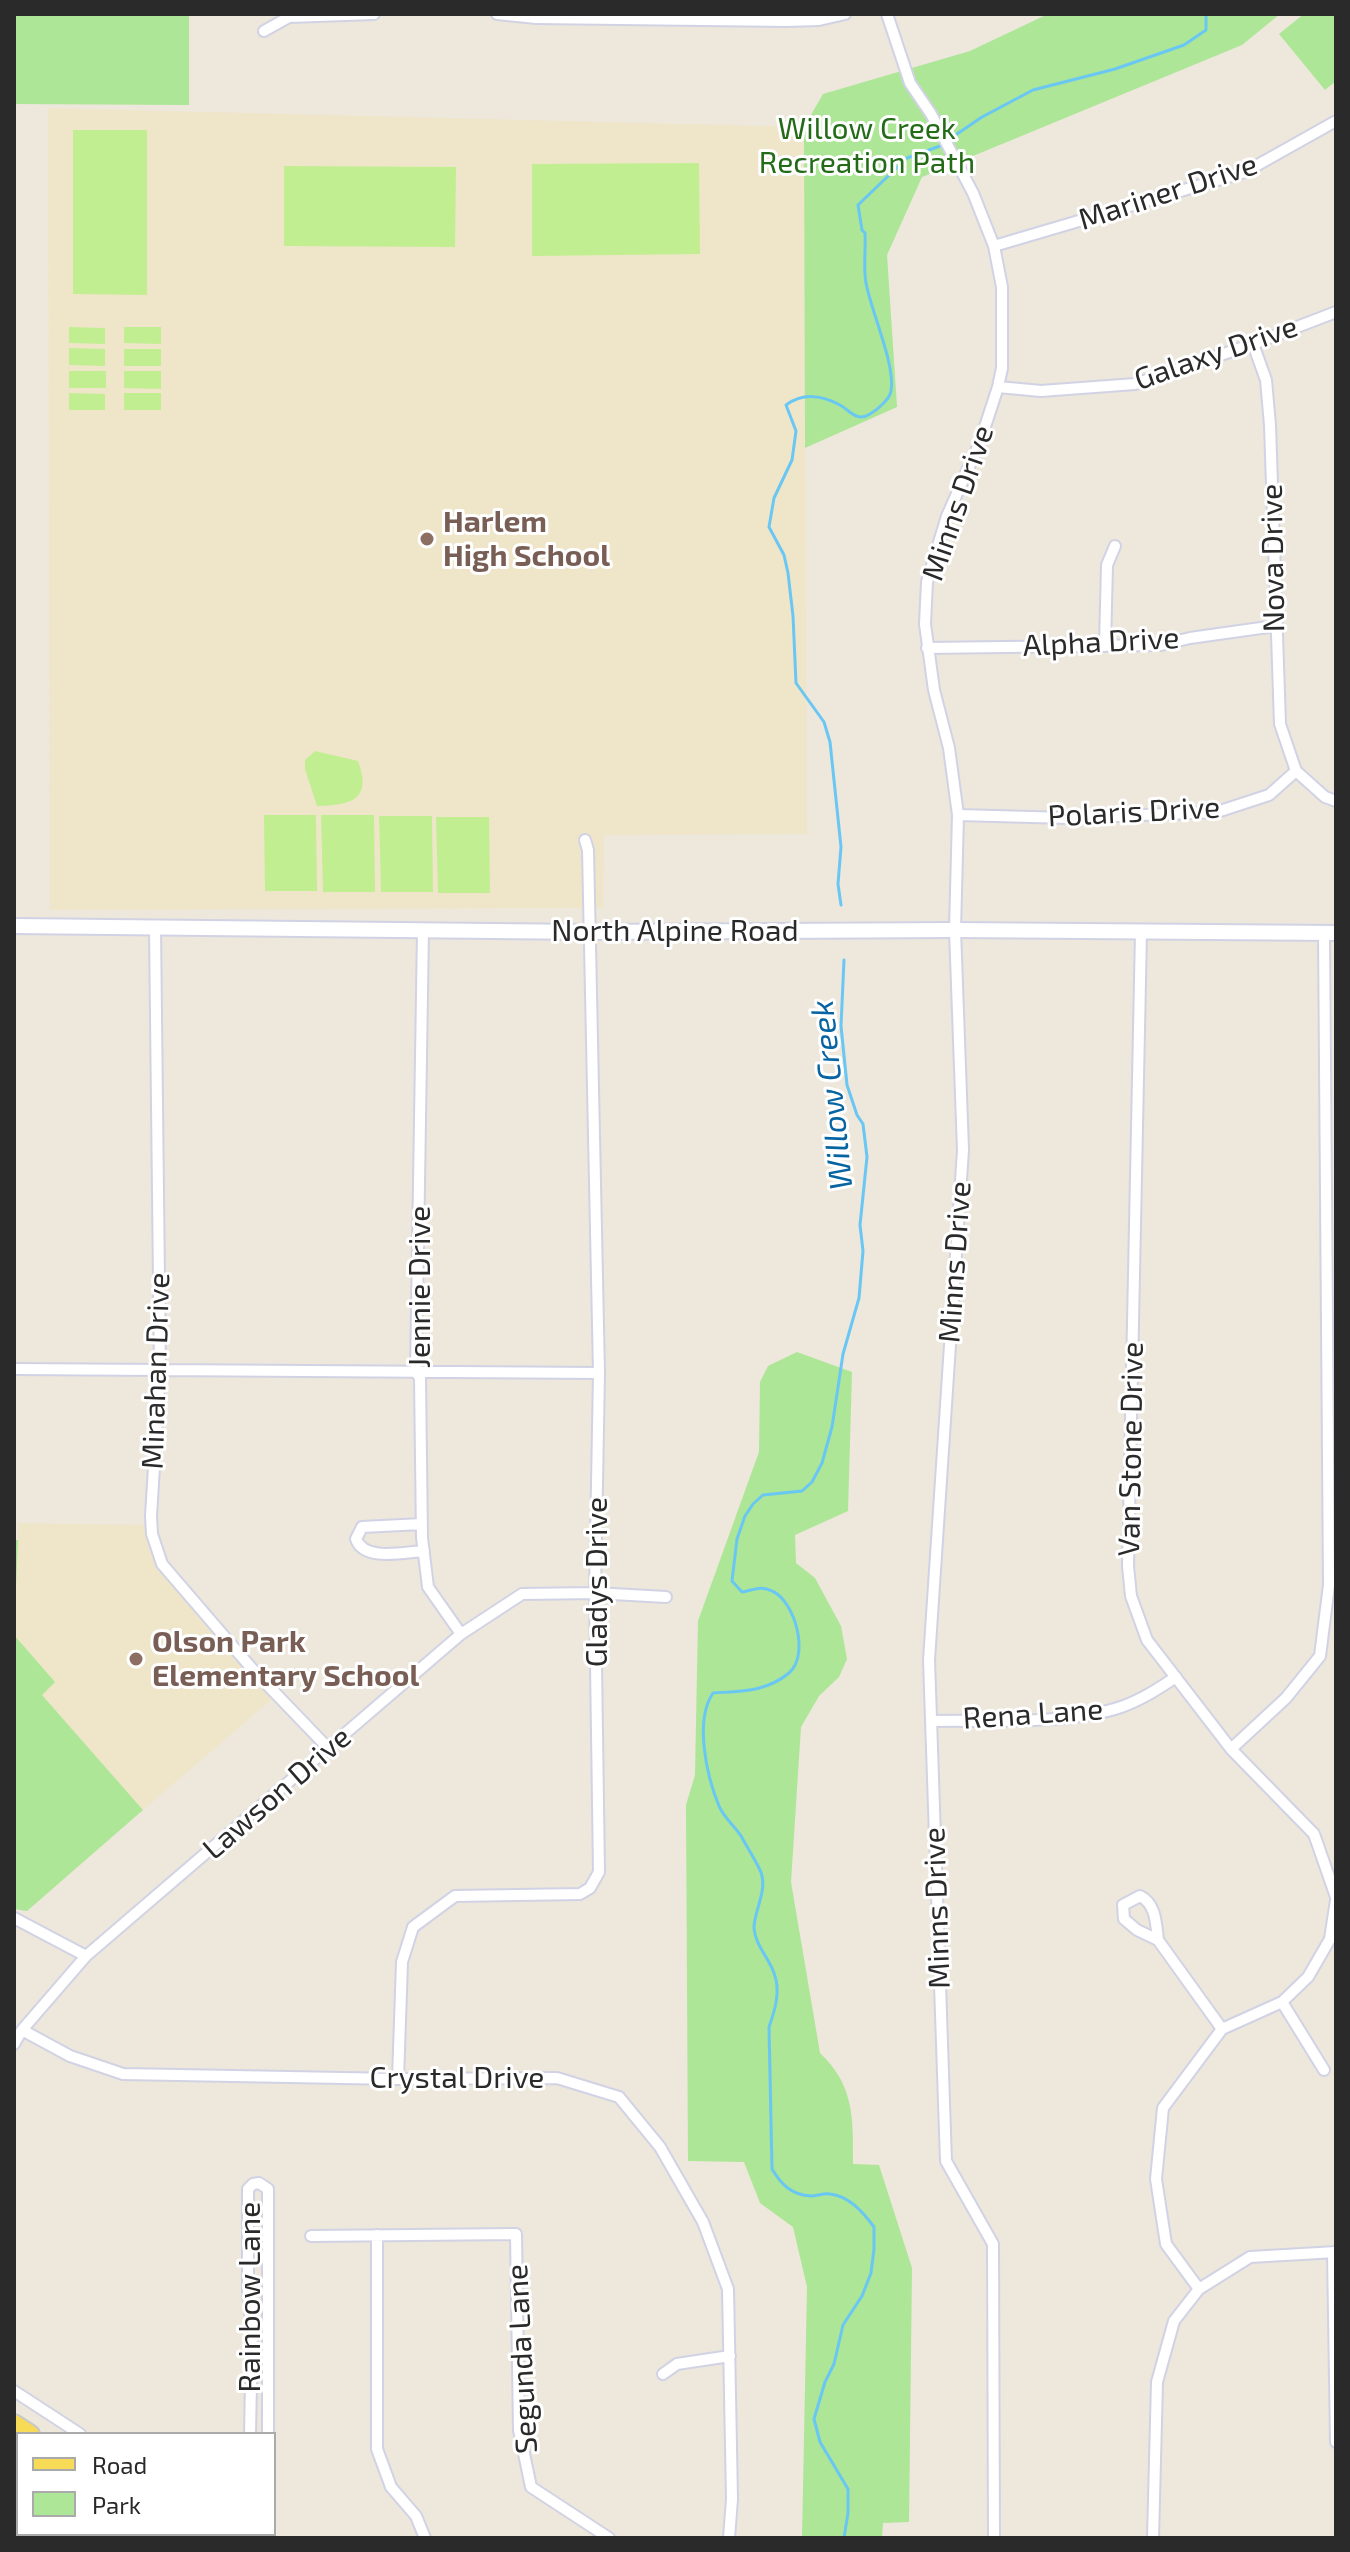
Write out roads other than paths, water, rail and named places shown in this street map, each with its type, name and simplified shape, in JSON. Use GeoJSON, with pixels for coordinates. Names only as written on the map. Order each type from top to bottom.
{"type":"FeatureCollection","features":[{"type":"Feature","properties":{"kind":"main road","name":"North Alpine Road"},"geometry":{"type":"LineString","coordinates":[[14,926],[588,932],[955,930],[1330,933]]}},
{"type":"Feature","properties":{"kind":"street"},"geometry":{"type":"LineString","coordinates":[[264,31],[289,17],[374,14]]}},
{"type":"Feature","properties":{"kind":"street"},"geometry":{"type":"LineString","coordinates":[[497,14],[536,18],[719,16],[819,20],[845,14]]}},
{"type":"Feature","properties":{"kind":"street","name":"Minns Drive"},"geometry":{"type":"LineString","coordinates":[[887,14],[910,83],[955,155],[994,246],[1002,287],[1002,368],[998,387],[980,442],[947,516],[927,582],[925,624],[934,690],[949,748],[958,815],[955,930],[963,1150],[929,1660],[946,2161],[993,2244],[994,2538]]}},
{"type":"Feature","properties":{"kind":"street","name":"Mariner Drive"},"geometry":{"type":"LineString","coordinates":[[994,246],[1245,172],[1336,122]]}},
{"type":"Feature","properties":{"kind":"street","name":"Galaxy Drive"},"geometry":{"type":"LineString","coordinates":[[998,387],[1041,391],[1135,384],[1336,312]]}},
{"type":"Feature","properties":{"kind":"street","name":"Nova Drive"},"geometry":{"type":"LineString","coordinates":[[1253,344],[1266,380],[1270,425],[1280,724],[1296,771]]}},
{"type":"Feature","properties":{"kind":"street"},"geometry":{"type":"LineString","coordinates":[[1105,646],[1107,565],[1115,546]]}},
{"type":"Feature","properties":{"kind":"street","name":"Alpha Drive"},"geometry":{"type":"LineString","coordinates":[[927,648],[1161,645],[1275,626]]}},
{"type":"Feature","properties":{"kind":"street"},"geometry":{"type":"LineString","coordinates":[[1296,771],[1325,797],[1336,801]]}},
{"type":"Feature","properties":{"kind":"street","name":"Polaris Drive"},"geometry":{"type":"LineString","coordinates":[[958,815],[1068,818],[1217,812],[1269,795],[1296,771]]}},
{"type":"Feature","properties":{"kind":"street","name":"Gladys Drive"},"geometry":{"type":"LineString","coordinates":[[398,2079],[402,1962],[413,1927],[455,1896],[580,1894],[590,1888],[599,1872],[595,1593],[599,1373],[588,850],[585,840]]}},
{"type":"Feature","properties":{"kind":"street","name":"Minahan Drive"},"geometry":{"type":"LineString","coordinates":[[155,927],[160,1370],[152,1534],[162,1564],[254,1671],[329,1749]]}},
{"type":"Feature","properties":{"kind":"street","name":"Jennie Drive"},"geometry":{"type":"LineString","coordinates":[[423,930],[416,1372],[420,1378],[422,1524],[428,1587],[461,1634]]}},
{"type":"Feature","properties":{"kind":"street","name":"Van Stone Drive"},"geometry":{"type":"LineString","coordinates":[[1141,932],[1128,1566],[1131,1596],[1147,1640],[1231,1749],[1314,1834],[1336,1899],[1330,1939],[1308,1977],[1282,2002],[1222,2029],[1163,2108],[1156,2179],[1166,2244],[1199,2289]]}},
{"type":"Feature","properties":{"kind":"street"},"geometry":{"type":"LineString","coordinates":[[1231,1749],[1286,1698],[1320,1656],[1329,1585],[1330,933]]}},
{"type":"Feature","properties":{"kind":"street"},"geometry":{"type":"LineString","coordinates":[[14,1369],[599,1373]]}},
{"type":"Feature","properties":{"kind":"street"},"geometry":{"type":"LineString","coordinates":[[422,1524],[362,1527],[356,1539],[362,1549],[370,1553],[424,1551]]}},
{"type":"Feature","properties":{"kind":"street","name":"Lawson Drive"},"geometry":{"type":"LineString","coordinates":[[14,2044],[22,2030],[86,1956],[461,1634],[522,1594],[595,1593],[666,1597]]}},
{"type":"Feature","properties":{"kind":"street","name":"Rena Lane"},"geometry":{"type":"LineString","coordinates":[[931,1721],[1048,1718],[1094,1713],[1119,1708],[1146,1697],[1176,1677]]}},
{"type":"Feature","properties":{"kind":"street"},"geometry":{"type":"LineString","coordinates":[[14,1918],[86,1956]]}},
{"type":"Feature","properties":{"kind":"street"},"geometry":{"type":"LineString","coordinates":[[1158,1940],[1222,2029]]}},
{"type":"Feature","properties":{"kind":"street"},"geometry":{"type":"LineString","coordinates":[[1282,2002],[1324,2070]]}},
{"type":"Feature","properties":{"kind":"street","name":"Crystal Drive"},"geometry":{"type":"LineString","coordinates":[[22,2030],[70,2056],[123,2074],[398,2079],[557,2078],[619,2097],[660,2147],[703,2222],[728,2289],[732,2499],[729,2538]]}},
{"type":"Feature","properties":{"kind":"street","name":"Rainbow Lane"},"geometry":{"type":"LineString","coordinates":[[250,2432],[252,2332],[248,2291],[248,2189],[259,2183],[268,2189],[268,2432]]}},
{"type":"Feature","properties":{"kind":"street","name":"Segunda Lane"},"geometry":{"type":"LineString","coordinates":[[377,2235],[516,2234],[519,2430],[531,2487],[609,2538]]}},
{"type":"Feature","properties":{"kind":"street"},"geometry":{"type":"LineString","coordinates":[[311,2236],[377,2235],[377,2449],[391,2487],[416,2516],[425,2538]]}},
{"type":"Feature","properties":{"kind":"street"},"geometry":{"type":"LineString","coordinates":[[1153,2538],[1157,2382],[1174,2321],[1199,2289],[1250,2257],[1335,2252],[1336,2442]]}},
{"type":"Feature","properties":{"kind":"street"},"geometry":{"type":"LineString","coordinates":[[663,2374],[677,2364],[730,2356]]}},
{"type":"Feature","properties":{"kind":"street"},"geometry":{"type":"LineString","coordinates":[[14,2391],[77,2432]]}},
{"type":"Feature","properties":{"kind":"waterway","name":"Willow Creek"},"geometry":{"type":"LineString","coordinates":[[954,136],[1033,90],[1115,69],[1184,45],[1206,30],[1206,14]]}},
{"type":"Feature","properties":{"kind":"waterway","name":"Willow Creek"},"geometry":{"type":"LineString","coordinates":[[841,905],[838,884],[841,847],[830,742],[824,722],[796,683],[788,573],[784,555],[769,527],[774,498],[792,460],[796,431],[786,405],[805,397],[818,397],[861,417],[876,410],[890,394],[892,380],[887,353],[866,283],[865,233],[858,205],[907,158],[940,146]]}},
{"type":"Feature","properties":{"kind":"waterway","name":"Willow Creek"},"geometry":{"type":"LineString","coordinates":[[844,960],[841,1026],[847,1085],[863,1124],[867,1157],[860,1225],[863,1251],[859,1298],[843,1354],[832,1427],[822,1463],[812,1482],[802,1491],[763,1495],[753,1504],[737,1539],[732,1581],[742,1592],[764,1588],[780,1597],[797,1629],[798,1654],[789,1673],[772,1684],[713,1693],[707,1705],[703,1733],[710,1780],[719,1806],[741,1836],[762,1876],[754,1928],[777,1987],[769,2027],[772,2169],[792,2191],[811,2196],[837,2195],[849,2201],[874,2227],[871,2273],[862,2296],[843,2325],[834,2364],[814,2419],[820,2442],[848,2489],[844,2538]]}},
{"type":"Feature","properties":{"kind":"place","name":"Harlem High School"},"geometry":{"type":"Point","coordinates":[427,539]}},
{"type":"Feature","properties":{"kind":"place","name":"Olson Park Elementary School"},"geometry":{"type":"Point","coordinates":[136,1659]}},
{"type":"Feature","properties":{"kind":"park label","name":"Willow Creek Recreation Path"},"geometry":{"type":"Point","coordinates":[867,146]}}]}
